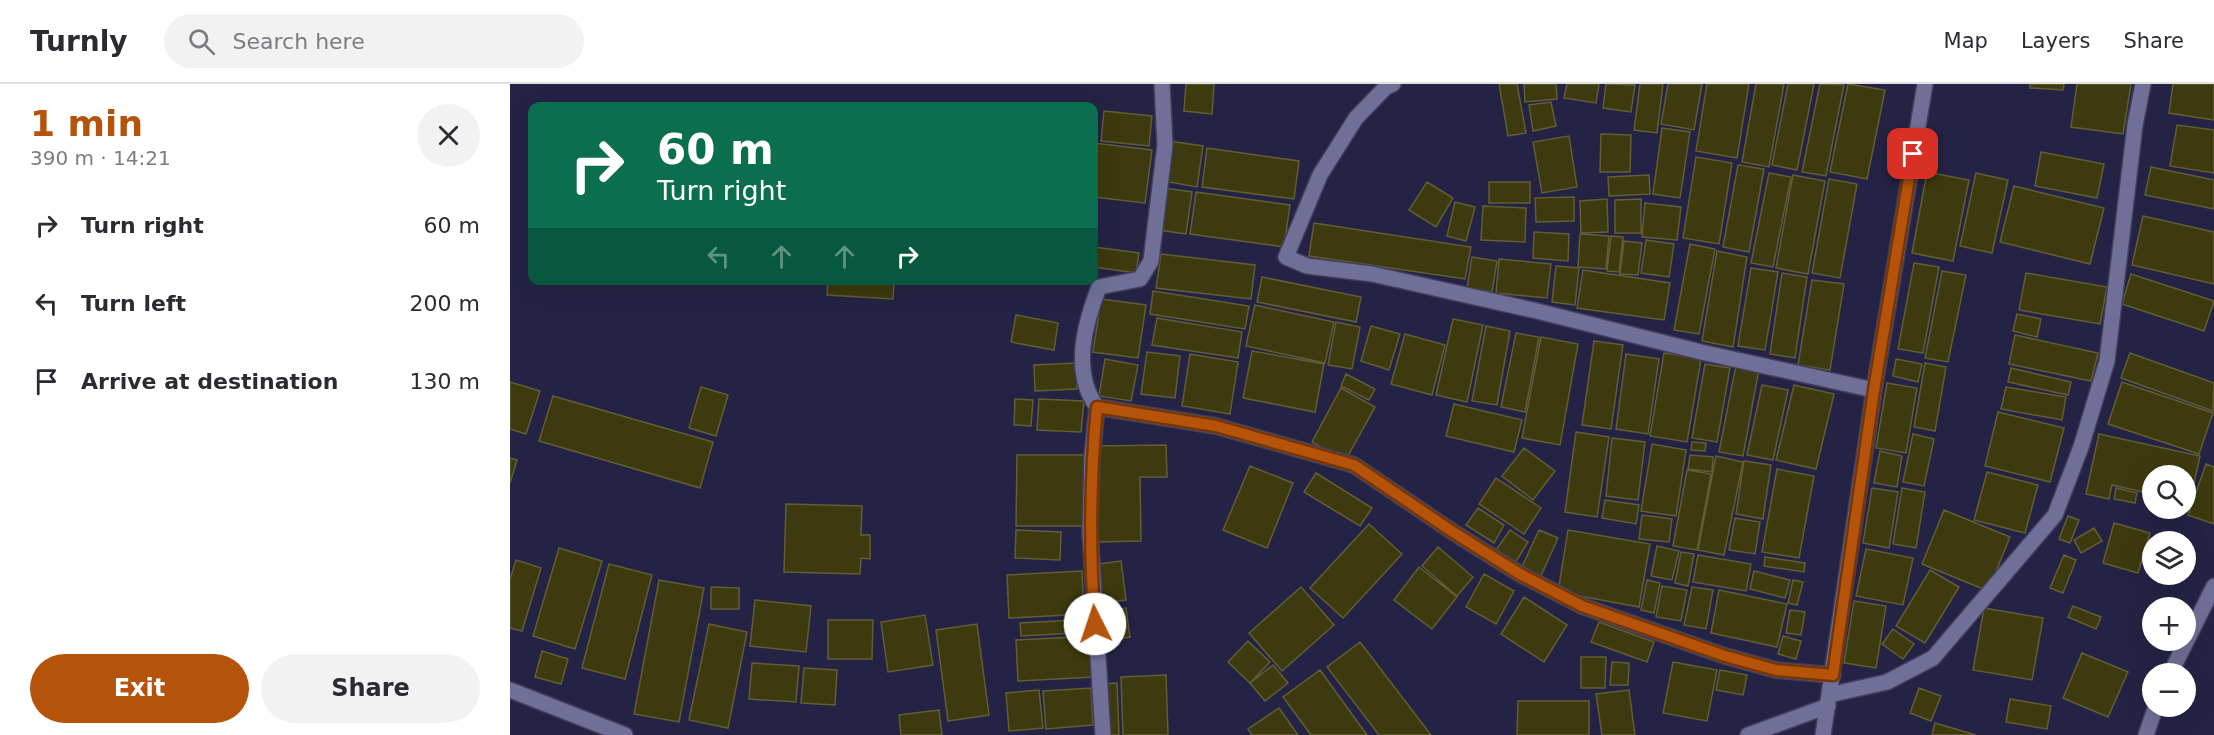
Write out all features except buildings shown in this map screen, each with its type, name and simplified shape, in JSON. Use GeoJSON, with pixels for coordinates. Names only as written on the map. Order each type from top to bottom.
{"type":"FeatureCollection","features":[{"type":"Feature","properties":{"kind":"street"},"geometry":{"type":"LineString","coordinates":[[1103,735],[1090,532],[1092,458],[1097,407],[1092,400],[1084,375],[1082,342],[1099,287],[1140,279],[1151,261],[1165,145],[1162,84]]}},
{"type":"Feature","properties":{"kind":"street"},"geometry":{"type":"LineString","coordinates":[[1392,84],[1386,87],[1356,118],[1320,175],[1286,257],[1307,266],[1372,274],[1537,311],[1701,352],[1874,390]]}},
{"type":"Feature","properties":{"kind":"street"},"geometry":{"type":"LineString","coordinates":[[1823,735],[1874,390],[1924,84]]}},
{"type":"Feature","properties":{"kind":"street"},"geometry":{"type":"LineString","coordinates":[[1748,735],[1828,701],[1887,682],[1933,658],[2055,515],[2081,447],[2107,361],[2135,124],[2143,84]]}},
{"type":"Feature","properties":{"kind":"street"},"geometry":{"type":"LineString","coordinates":[[1097,407],[1216,426],[1354,465],[1520,574],[1582,606],[1725,656],[1776,670],[1833,675]]}},
{"type":"Feature","properties":{"kind":"street"},"geometry":{"type":"LineString","coordinates":[[2176,663],[2214,586]]}},
{"type":"Feature","properties":{"kind":"street"},"geometry":{"type":"LineString","coordinates":[[510,690],[626,735]]}},
{"type":"Feature","properties":{"kind":"street"},"geometry":{"type":"LineString","coordinates":[[2146,735],[2152,717]]}},
{"type":"Feature","properties":{"kind":"route"},"geometry":{"type":"LineString","coordinates":[[1095,624],[1090,532],[1092,458],[1097,407],[1216,426],[1322,454],[1354,465],[1520,574],[1582,606],[1725,656],[1776,670],[1833,675],[1874,390],[1913,154]]}}]}
